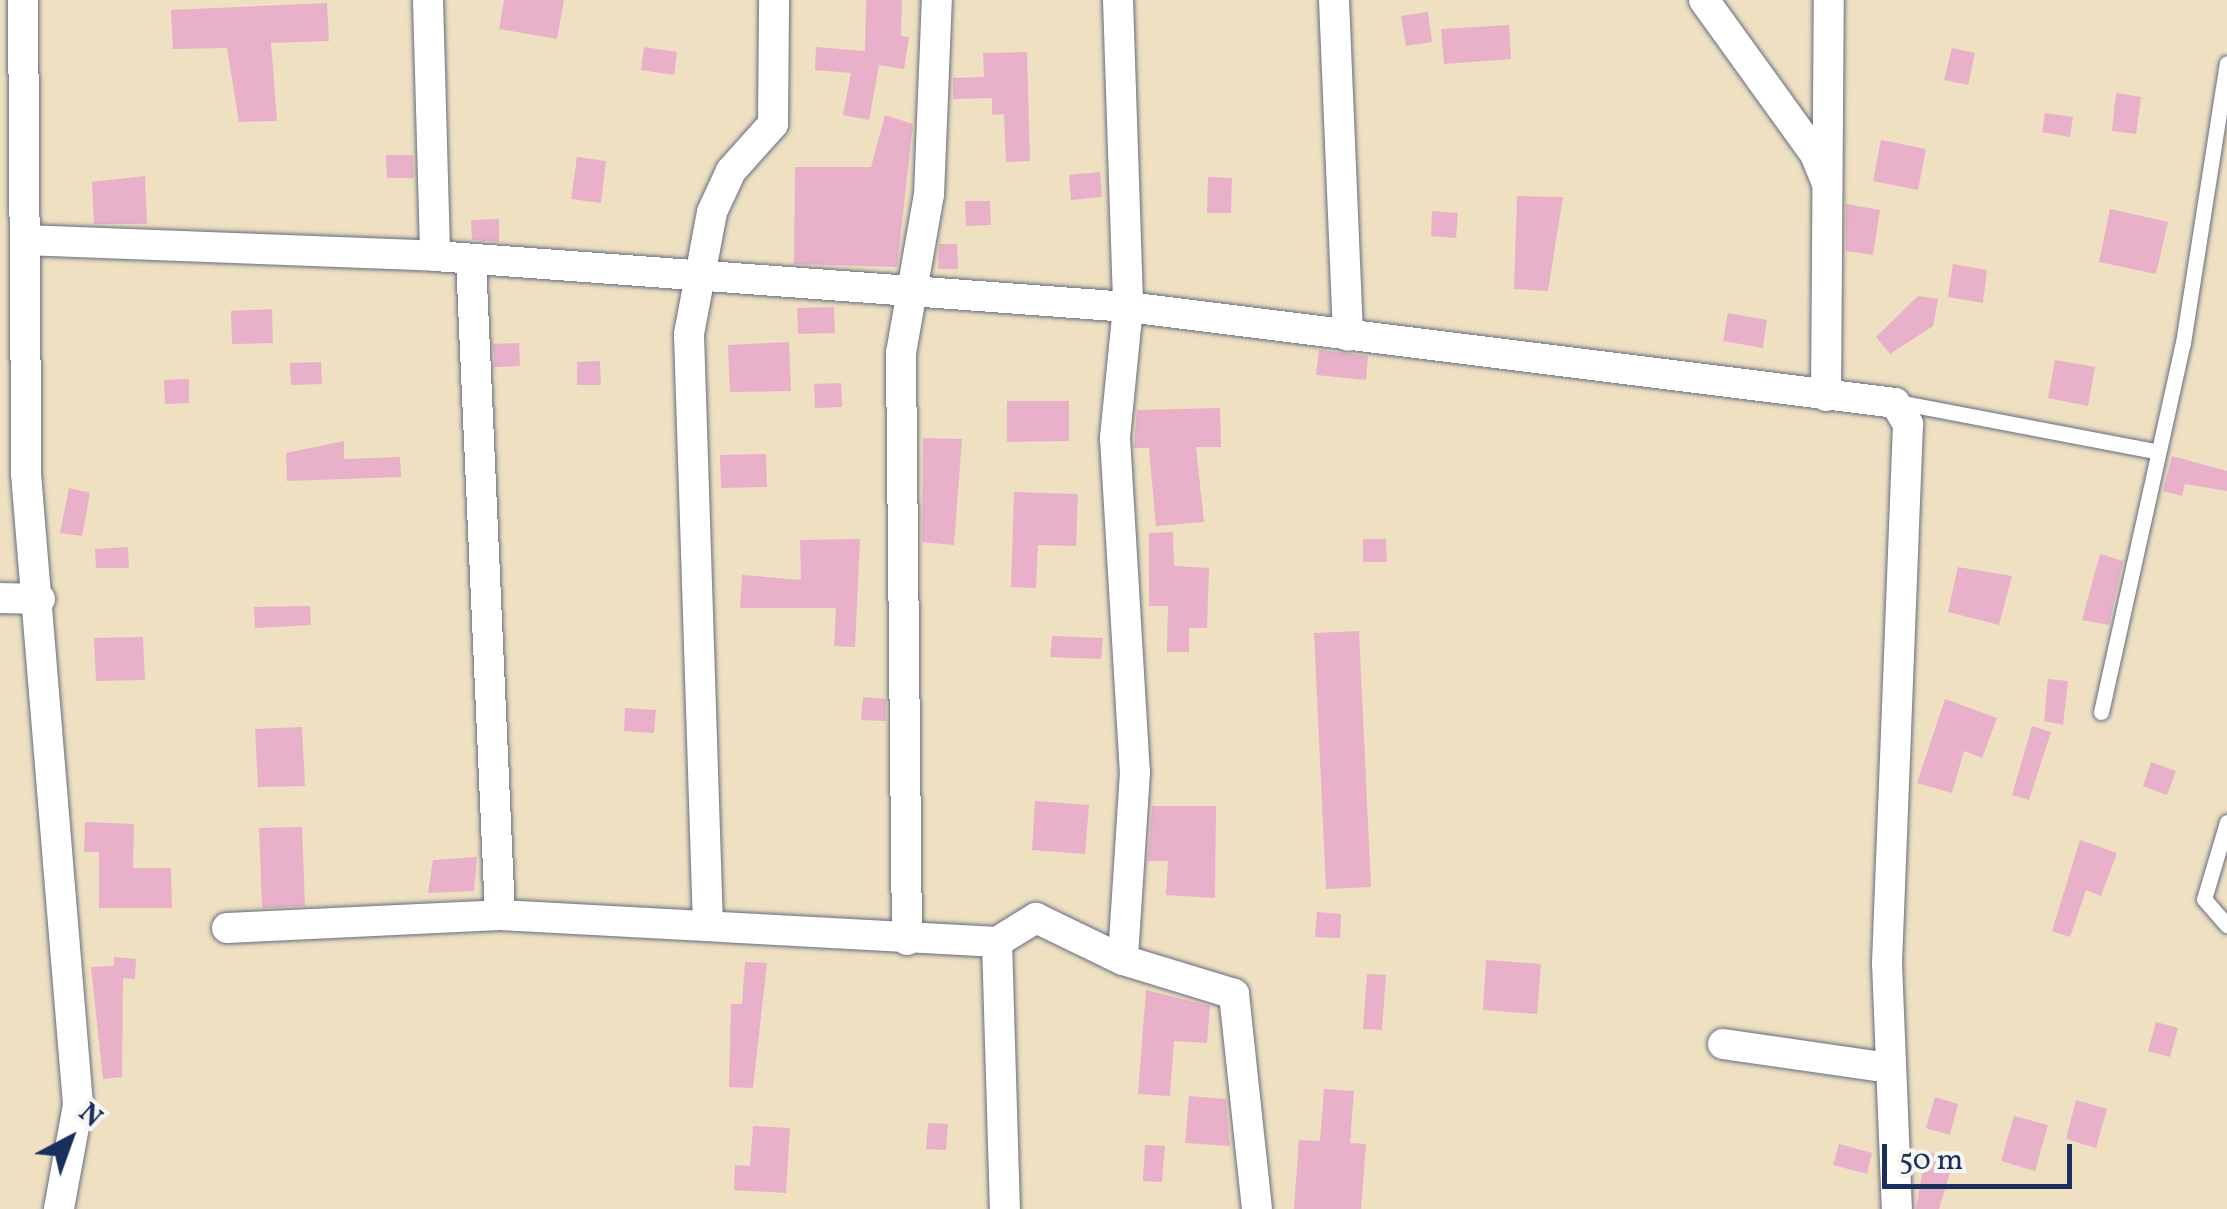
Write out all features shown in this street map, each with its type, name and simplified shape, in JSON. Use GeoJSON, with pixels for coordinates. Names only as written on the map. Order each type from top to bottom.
{"type":"FeatureCollection","features":[{"type":"Feature","properties":{"kind":"street"},"geometry":{"type":"LineString","coordinates":[[23,0],[26,474],[40,599],[78,1105],[59,1209]]}},
{"type":"Feature","properties":{"kind":"street"},"geometry":{"type":"LineString","coordinates":[[428,0],[435,256]]}},
{"type":"Feature","properties":{"kind":"street"},"geometry":{"type":"LineString","coordinates":[[708,926],[688,416],[694,280],[721,190],[773,124],[774,0]]}},
{"type":"Feature","properties":{"kind":"street"},"geometry":{"type":"LineString","coordinates":[[907,940],[907,292],[929,195],[937,0]]}},
{"type":"Feature","properties":{"kind":"street"},"geometry":{"type":"LineString","coordinates":[[1118,0],[1128,306],[1115,438],[1135,738],[1123,960]]}},
{"type":"Feature","properties":{"kind":"street"},"geometry":{"type":"LineString","coordinates":[[1334,0],[1348,336]]}},
{"type":"Feature","properties":{"kind":"street"},"geometry":{"type":"LineString","coordinates":[[1704,0],[1815,154],[1834,211]]}},
{"type":"Feature","properties":{"kind":"street"},"geometry":{"type":"LineString","coordinates":[[1826,396],[1834,211],[1829,0]]}},
{"type":"Feature","properties":{"kind":"street"},"geometry":{"type":"LineString","coordinates":[[26,240],[435,256],[694,280],[1128,306],[1826,396],[1881,398],[1908,424],[1890,1068],[1897,1209]]}},
{"type":"Feature","properties":{"kind":"street"},"geometry":{"type":"LineString","coordinates":[[471,260],[500,915]]}},
{"type":"Feature","properties":{"kind":"street"},"geometry":{"type":"LineString","coordinates":[[0,598],[40,599]]}},
{"type":"Feature","properties":{"kind":"street"},"geometry":{"type":"LineString","coordinates":[[227,928],[500,915],[997,942],[1036,918],[1123,960],[1234,994],[1257,1209]]}},
{"type":"Feature","properties":{"kind":"street"},"geometry":{"type":"LineString","coordinates":[[997,942],[1005,1209]]}},
{"type":"Feature","properties":{"kind":"street"},"geometry":{"type":"LineString","coordinates":[[1722,1044],[1890,1068]]}},
{"type":"Feature","properties":{"kind":"lane"},"geometry":{"type":"LineString","coordinates":[[2101,712],[2154,451],[2183,343],[2227,63]]}},
{"type":"Feature","properties":{"kind":"lane"},"geometry":{"type":"LineString","coordinates":[[1881,398],[2154,451]]}},
{"type":"Feature","properties":{"kind":"lane"},"geometry":{"type":"LineString","coordinates":[[2227,822],[2204,899],[2227,925]]}},
{"type":"Feature","properties":{"kind":"building"},"geometry":{"type":"Polygon","coordinates":[[[504,0],[564,0],[557,39],[499,29],[504,0]]]}},
{"type":"Feature","properties":{"kind":"building"},"geometry":{"type":"Polygon","coordinates":[[[866,0],[902,0],[901,36],[909,37],[904,69],[879,65],[869,120],[843,115],[851,73],[815,70],[816,47],[865,51],[866,0]]]}},
{"type":"Feature","properties":{"kind":"building"},"geometry":{"type":"Polygon","coordinates":[[[327,3],[329,41],[271,43],[277,121],[239,122],[227,48],[173,49],[171,10],[327,3]]]}},
{"type":"Feature","properties":{"kind":"building"},"geometry":{"type":"Polygon","coordinates":[[[1428,12],[1432,42],[1406,46],[1401,16],[1428,12]]]}},
{"type":"Feature","properties":{"kind":"building"},"geometry":{"type":"Polygon","coordinates":[[[1509,25],[1511,59],[1444,64],[1441,29],[1509,25]]]}},
{"type":"Feature","properties":{"kind":"building"},"geometry":{"type":"Polygon","coordinates":[[[644,47],[677,52],[674,75],[641,70],[644,47]]]}},
{"type":"Feature","properties":{"kind":"building"},"geometry":{"type":"Polygon","coordinates":[[[1952,48],[1975,53],[1968,85],[1944,80],[1952,48]]]}},
{"type":"Feature","properties":{"kind":"building"},"geometry":{"type":"Polygon","coordinates":[[[1027,52],[1030,161],[1006,162],[1004,114],[992,115],[992,98],[953,99],[953,78],[984,77],[983,53],[1027,52]]]}},
{"type":"Feature","properties":{"kind":"building"},"geometry":{"type":"Polygon","coordinates":[[[2116,93],[2141,97],[2136,134],[2112,131],[2116,93]]]}},
{"type":"Feature","properties":{"kind":"building"},"geometry":{"type":"Polygon","coordinates":[[[2045,113],[2073,117],[2070,137],[2042,132],[2045,113]]]}},
{"type":"Feature","properties":{"kind":"building"},"geometry":{"type":"Polygon","coordinates":[[[885,115],[913,124],[897,267],[794,264],[795,167],[871,167],[885,115]]]}},
{"type":"Feature","properties":{"kind":"building"},"geometry":{"type":"Polygon","coordinates":[[[1881,140],[1926,149],[1918,190],[1873,181],[1881,140]]]}},
{"type":"Feature","properties":{"kind":"building"},"geometry":{"type":"Polygon","coordinates":[[[386,155],[413,155],[414,178],[387,178],[386,155]]]}},
{"type":"Feature","properties":{"kind":"building"},"geometry":{"type":"Polygon","coordinates":[[[577,157],[606,161],[601,203],[571,199],[577,157]]]}},
{"type":"Feature","properties":{"kind":"building"},"geometry":{"type":"Polygon","coordinates":[[[1100,172],[1102,197],[1071,200],[1069,175],[1100,172]]]}},
{"type":"Feature","properties":{"kind":"building"},"geometry":{"type":"Polygon","coordinates":[[[145,176],[147,224],[94,224],[92,182],[145,176]]]}},
{"type":"Feature","properties":{"kind":"building"},"geometry":{"type":"Polygon","coordinates":[[[1208,177],[1232,178],[1231,213],[1207,213],[1208,177]]]}},
{"type":"Feature","properties":{"kind":"building"},"geometry":{"type":"Polygon","coordinates":[[[1517,196],[1563,197],[1548,291],[1514,289],[1517,196]]]}},
{"type":"Feature","properties":{"kind":"building"},"geometry":{"type":"Polygon","coordinates":[[[965,201],[990,201],[991,225],[966,226],[965,201]]]}},
{"type":"Feature","properties":{"kind":"building"},"geometry":{"type":"Polygon","coordinates":[[[1846,204],[1880,210],[1873,255],[1846,251],[1846,204]]]}},
{"type":"Feature","properties":{"kind":"building"},"geometry":{"type":"Polygon","coordinates":[[[2110,209],[2168,222],[2156,274],[2099,262],[2110,209]]]}},
{"type":"Feature","properties":{"kind":"building"},"geometry":{"type":"Polygon","coordinates":[[[1432,211],[1458,213],[1456,238],[1431,236],[1432,211]]]}},
{"type":"Feature","properties":{"kind":"building"},"geometry":{"type":"Polygon","coordinates":[[[499,219],[499,242],[472,240],[471,220],[499,219]]]}},
{"type":"Feature","properties":{"kind":"building"},"geometry":{"type":"Polygon","coordinates":[[[939,244],[957,244],[958,269],[938,269],[939,244]]]}},
{"type":"Feature","properties":{"kind":"building"},"geometry":{"type":"Polygon","coordinates":[[[1953,264],[1987,270],[1983,303],[1948,297],[1953,264]]]}},
{"type":"Feature","properties":{"kind":"building"},"geometry":{"type":"Polygon","coordinates":[[[1918,296],[1938,299],[1933,326],[1890,354],[1876,337],[1918,296]]]}},
{"type":"Feature","properties":{"kind":"building"},"geometry":{"type":"Polygon","coordinates":[[[834,307],[835,333],[798,334],[797,308],[834,307]]]}},
{"type":"Feature","properties":{"kind":"building"},"geometry":{"type":"Polygon","coordinates":[[[272,309],[273,343],[232,344],[231,311],[272,309]]]}},
{"type":"Feature","properties":{"kind":"building"},"geometry":{"type":"Polygon","coordinates":[[[1728,313],[1767,320],[1763,348],[1723,341],[1728,313]]]}},
{"type":"Feature","properties":{"kind":"building"},"geometry":{"type":"Polygon","coordinates":[[[789,342],[791,391],[730,392],[728,345],[789,342]]]}},
{"type":"Feature","properties":{"kind":"building"},"geometry":{"type":"Polygon","coordinates":[[[519,343],[520,366],[495,367],[493,344],[519,343]]]}},
{"type":"Feature","properties":{"kind":"building"},"geometry":{"type":"Polygon","coordinates":[[[1319,350],[1368,356],[1366,380],[1316,375],[1319,350]]]}},
{"type":"Feature","properties":{"kind":"building"},"geometry":{"type":"Polygon","coordinates":[[[2055,360],[2095,367],[2088,406],[2048,398],[2055,360]]]}},
{"type":"Feature","properties":{"kind":"building"},"geometry":{"type":"Polygon","coordinates":[[[600,361],[601,385],[577,385],[577,362],[600,361]]]}},
{"type":"Feature","properties":{"kind":"building"},"geometry":{"type":"Polygon","coordinates":[[[321,362],[322,384],[291,385],[290,363],[321,362]]]}},
{"type":"Feature","properties":{"kind":"building"},"geometry":{"type":"Polygon","coordinates":[[[189,379],[189,403],[165,404],[164,380],[189,379]]]}},
{"type":"Feature","properties":{"kind":"building"},"geometry":{"type":"Polygon","coordinates":[[[841,383],[842,407],[815,408],[814,384],[841,383]]]}},
{"type":"Feature","properties":{"kind":"building"},"geometry":{"type":"Polygon","coordinates":[[[1007,401],[1069,401],[1069,441],[1007,442],[1007,401]]]}},
{"type":"Feature","properties":{"kind":"building"},"geometry":{"type":"Polygon","coordinates":[[[1220,408],[1221,447],[1196,447],[1204,522],[1156,526],[1149,448],[1134,448],[1137,410],[1220,408]]]}},
{"type":"Feature","properties":{"kind":"building"},"geometry":{"type":"Polygon","coordinates":[[[923,438],[962,439],[954,545],[922,542],[923,438]]]}},
{"type":"Feature","properties":{"kind":"building"},"geometry":{"type":"Polygon","coordinates":[[[344,441],[344,459],[400,457],[401,477],[287,481],[286,453],[344,441]]]}},
{"type":"Feature","properties":{"kind":"building"},"geometry":{"type":"Polygon","coordinates":[[[766,454],[767,487],[721,488],[720,455],[766,454]]]}},
{"type":"Feature","properties":{"kind":"building"},"geometry":{"type":"Polygon","coordinates":[[[2172,456],[2227,471],[2227,491],[2185,484],[2182,496],[2163,491],[2172,456]]]}},
{"type":"Feature","properties":{"kind":"building"},"geometry":{"type":"Polygon","coordinates":[[[69,488],[90,493],[82,536],[60,533],[69,488]]]}},
{"type":"Feature","properties":{"kind":"building"},"geometry":{"type":"Polygon","coordinates":[[[1014,492],[1078,494],[1076,546],[1038,545],[1036,588],[1011,587],[1014,492]]]}},
{"type":"Feature","properties":{"kind":"building"},"geometry":{"type":"Polygon","coordinates":[[[1173,532],[1174,566],[1209,568],[1207,628],[1189,628],[1189,652],[1167,652],[1168,606],[1149,606],[1149,533],[1173,532]]]}},
{"type":"Feature","properties":{"kind":"building"},"geometry":{"type":"Polygon","coordinates":[[[860,539],[855,647],[834,646],[836,608],[740,608],[742,575],[801,580],[800,540],[860,539]]]}},
{"type":"Feature","properties":{"kind":"building"},"geometry":{"type":"Polygon","coordinates":[[[1363,539],[1386,539],[1387,562],[1363,562],[1363,539]]]}},
{"type":"Feature","properties":{"kind":"building"},"geometry":{"type":"Polygon","coordinates":[[[128,547],[129,568],[96,568],[95,549],[128,547]]]}},
{"type":"Feature","properties":{"kind":"building"},"geometry":{"type":"Polygon","coordinates":[[[2100,554],[2123,561],[2109,625],[2082,620],[2100,554]]]}},
{"type":"Feature","properties":{"kind":"building"},"geometry":{"type":"Polygon","coordinates":[[[1958,567],[2012,576],[1999,625],[1948,612],[1958,567]]]}},
{"type":"Feature","properties":{"kind":"building"},"geometry":{"type":"Polygon","coordinates":[[[310,606],[311,625],[255,628],[254,607],[310,606]]]}},
{"type":"Feature","properties":{"kind":"building"},"geometry":{"type":"Polygon","coordinates":[[[1359,631],[1371,887],[1326,889],[1314,633],[1359,631]]]}},
{"type":"Feature","properties":{"kind":"building"},"geometry":{"type":"Polygon","coordinates":[[[1052,636],[1103,638],[1101,659],[1050,657],[1052,636]]]}},
{"type":"Feature","properties":{"kind":"building"},"geometry":{"type":"Polygon","coordinates":[[[143,637],[145,680],[96,681],[94,638],[143,637]]]}},
{"type":"Feature","properties":{"kind":"building"},"geometry":{"type":"Polygon","coordinates":[[[2048,679],[2068,681],[2063,725],[2044,721],[2048,679]]]}},
{"type":"Feature","properties":{"kind":"building"},"geometry":{"type":"Polygon","coordinates":[[[863,697],[886,699],[886,721],[861,720],[863,697]]]}},
{"type":"Feature","properties":{"kind":"building"},"geometry":{"type":"Polygon","coordinates":[[[1945,699],[1997,718],[1982,758],[1964,751],[1952,793],[1917,783],[1945,699]]]}},
{"type":"Feature","properties":{"kind":"building"},"geometry":{"type":"Polygon","coordinates":[[[625,708],[656,710],[654,733],[624,731],[625,708]]]}},
{"type":"Feature","properties":{"kind":"building"},"geometry":{"type":"Polygon","coordinates":[[[2032,726],[2051,732],[2029,800],[2012,795],[2032,726]]]}},
{"type":"Feature","properties":{"kind":"building"},"geometry":{"type":"Polygon","coordinates":[[[302,727],[305,786],[258,787],[255,729],[302,727]]]}},
{"type":"Feature","properties":{"kind":"building"},"geometry":{"type":"Polygon","coordinates":[[[2151,762],[2176,771],[2167,795],[2143,786],[2151,762]]]}},
{"type":"Feature","properties":{"kind":"building"},"geometry":{"type":"Polygon","coordinates":[[[1035,801],[1089,805],[1085,854],[1032,850],[1035,801]]]}},
{"type":"Feature","properties":{"kind":"building"},"geometry":{"type":"Polygon","coordinates":[[[1152,806],[1216,806],[1215,898],[1166,895],[1168,861],[1148,861],[1152,806]]]}},
{"type":"Feature","properties":{"kind":"building"},"geometry":{"type":"Polygon","coordinates":[[[85,822],[134,824],[133,868],[171,868],[172,908],[99,908],[99,852],[84,852],[85,822]]]}},
{"type":"Feature","properties":{"kind":"building"},"geometry":{"type":"Polygon","coordinates":[[[302,827],[305,906],[262,908],[259,828],[302,827]]]}},
{"type":"Feature","properties":{"kind":"building"},"geometry":{"type":"Polygon","coordinates":[[[2080,840],[2117,853],[2101,896],[2086,890],[2070,937],[2052,931],[2080,840]]]}},
{"type":"Feature","properties":{"kind":"building"},"geometry":{"type":"Polygon","coordinates":[[[477,857],[474,891],[428,893],[433,860],[477,857]]]}},
{"type":"Feature","properties":{"kind":"building"},"geometry":{"type":"Polygon","coordinates":[[[1317,912],[1341,914],[1340,938],[1315,937],[1317,912]]]}},
{"type":"Feature","properties":{"kind":"building"},"geometry":{"type":"Polygon","coordinates":[[[114,957],[136,959],[135,979],[123,978],[122,1077],[103,1079],[91,967],[114,966],[114,957]]]}},
{"type":"Feature","properties":{"kind":"building"},"geometry":{"type":"Polygon","coordinates":[[[1486,960],[1541,964],[1537,1014],[1483,1010],[1486,960]]]}},
{"type":"Feature","properties":{"kind":"building"},"geometry":{"type":"Polygon","coordinates":[[[745,962],[767,963],[753,1088],[729,1087],[731,1004],[742,1004],[745,962]]]}},
{"type":"Feature","properties":{"kind":"building"},"geometry":{"type":"Polygon","coordinates":[[[1367,974],[1386,975],[1382,1030],[1363,1029],[1367,974]]]}},
{"type":"Feature","properties":{"kind":"building"},"geometry":{"type":"Polygon","coordinates":[[[1146,990],[1210,1006],[1207,1043],[1174,1041],[1170,1096],[1138,1094],[1146,990]]]}},
{"type":"Feature","properties":{"kind":"building"},"geometry":{"type":"Polygon","coordinates":[[[2156,1022],[2178,1028],[2170,1057],[2148,1051],[2156,1022]]]}},
{"type":"Feature","properties":{"kind":"building"},"geometry":{"type":"Polygon","coordinates":[[[1324,1089],[1354,1091],[1350,1143],[1366,1144],[1361,1209],[1294,1209],[1299,1140],[1320,1141],[1324,1089]]]}},
{"type":"Feature","properties":{"kind":"building"},"geometry":{"type":"Polygon","coordinates":[[[1189,1096],[1226,1099],[1230,1146],[1185,1143],[1189,1096]]]}},
{"type":"Feature","properties":{"kind":"building"},"geometry":{"type":"Polygon","coordinates":[[[1935,1097],[1958,1104],[1950,1135],[1926,1128],[1935,1097]]]}},
{"type":"Feature","properties":{"kind":"building"},"geometry":{"type":"Polygon","coordinates":[[[2076,1100],[2107,1109],[2096,1148],[2066,1139],[2076,1100]]]}},
{"type":"Feature","properties":{"kind":"building"},"geometry":{"type":"Polygon","coordinates":[[[2014,1116],[2048,1125],[2035,1171],[2001,1161],[2014,1116]]]}},
{"type":"Feature","properties":{"kind":"building"},"geometry":{"type":"Polygon","coordinates":[[[928,1123],[948,1124],[946,1150],[926,1149],[928,1123]]]}},
{"type":"Feature","properties":{"kind":"building"},"geometry":{"type":"Polygon","coordinates":[[[753,1126],[790,1128],[786,1193],[734,1190],[735,1165],[750,1166],[753,1126]]]}},
{"type":"Feature","properties":{"kind":"building"},"geometry":{"type":"Polygon","coordinates":[[[1839,1144],[1872,1153],[1867,1174],[1833,1165],[1839,1144]]]}},
{"type":"Feature","properties":{"kind":"building"},"geometry":{"type":"Polygon","coordinates":[[[1145,1145],[1165,1146],[1162,1182],[1143,1181],[1145,1145]]]}},
{"type":"Feature","properties":{"kind":"building"},"geometry":{"type":"Polygon","coordinates":[[[1926,1151],[1954,1159],[1939,1209],[1916,1209],[1926,1151]]]}}]}
